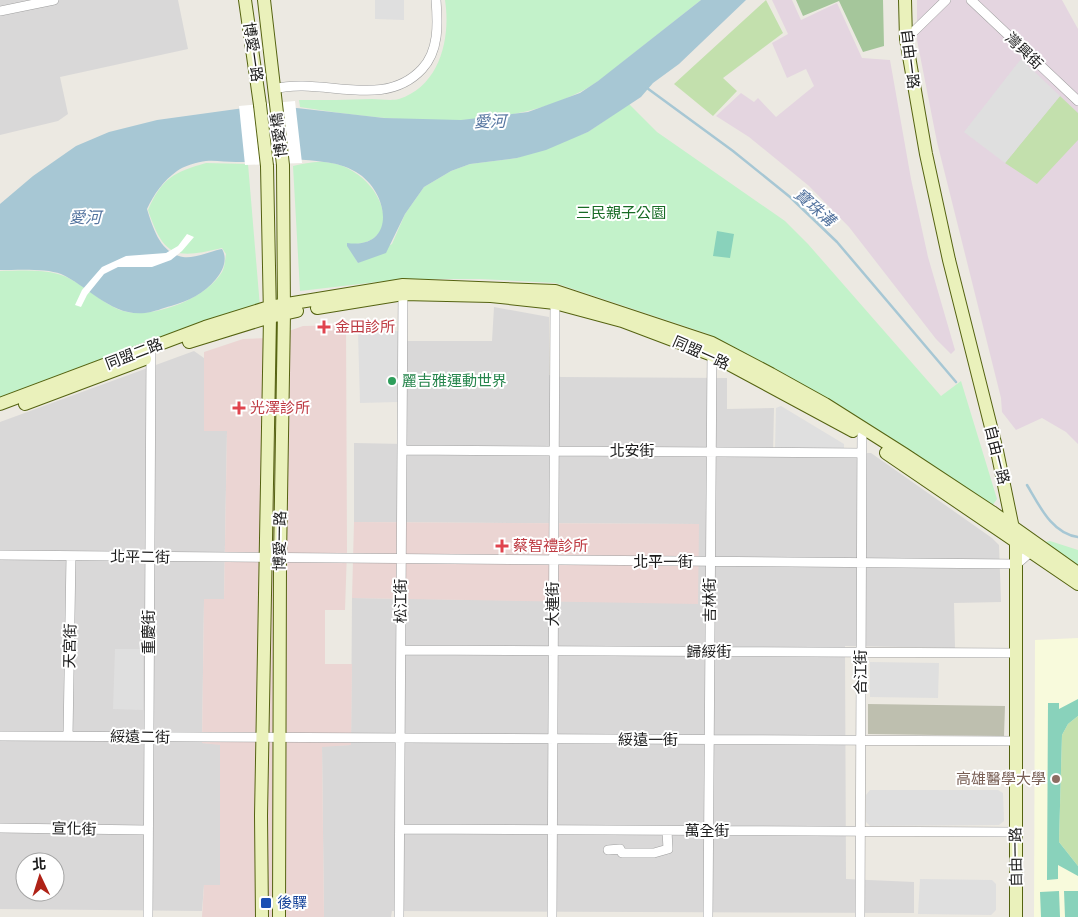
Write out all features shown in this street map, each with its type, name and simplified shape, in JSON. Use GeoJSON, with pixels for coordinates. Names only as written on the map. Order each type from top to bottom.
{"type":"FeatureCollection","features":[{"type":"Feature","properties":{"kind":"street"},"geometry":{"type":"LineString","coordinates":[[0,11],[54,0]]}},
{"type":"Feature","properties":{"kind":"street","name":"博愛一路"},"geometry":{"type":"LineString","coordinates":[[245,0],[260,105]]}},
{"type":"Feature","properties":{"kind":"street","name":"博愛一路"},"geometry":{"type":"LineString","coordinates":[[264,0],[276,104]]}},
{"type":"Feature","properties":{"kind":"street"},"geometry":{"type":"LineString","coordinates":[[274,89],[293,85],[382,90],[405,84],[414,78],[432,55],[437,31],[436,0]]}},
{"type":"Feature","properties":{"kind":"street","name":"自由一路"},"geometry":{"type":"LineString","coordinates":[[905,0],[906,39],[936,203],[999,459],[1016,543],[1016,917]]}},
{"type":"Feature","properties":{"kind":"street"},"geometry":{"type":"LineString","coordinates":[[906,39],[946,0]]}},
{"type":"Feature","properties":{"kind":"street","name":"灣興街"},"geometry":{"type":"LineString","coordinates":[[971,0],[1078,101]]}},
{"type":"Feature","properties":{"kind":"street","name":"博愛橋"},"geometry":{"type":"LineString","coordinates":[[276,104],[283,165]]}},
{"type":"Feature","properties":{"kind":"street","name":"博愛橋"},"geometry":{"type":"LineString","coordinates":[[260,105],[267,166]]}},
{"type":"Feature","properties":{"kind":"street","name":"博愛一路"},"geometry":{"type":"LineString","coordinates":[[279,917],[280,559],[284,309],[283,165]]}},
{"type":"Feature","properties":{"kind":"street","name":"博愛一路"},"geometry":{"type":"LineString","coordinates":[[262,917],[264,559],[269,312],[267,166]]}},
{"type":"Feature","properties":{"kind":"street","name":"同盟一路"},"geometry":{"type":"LineString","coordinates":[[269,312],[403,290],[555,297],[712,349],[825,404],[1016,543],[1036,548],[1078,573]]}},
{"type":"Feature","properties":{"kind":"street","name":"松江街"},"geometry":{"type":"LineString","coordinates":[[399,917],[403,290]]}},
{"type":"Feature","properties":{"kind":"street","name":"大連街"},"geometry":{"type":"LineString","coordinates":[[552,917],[555,297]]}},
{"type":"Feature","properties":{"kind":"street","name":"同盟二路"},"geometry":{"type":"LineString","coordinates":[[0,412],[151,353],[205,327],[269,312]]}},
{"type":"Feature","properties":{"kind":"street","name":"吉林街"},"geometry":{"type":"LineString","coordinates":[[708,917],[712,349]]}},
{"type":"Feature","properties":{"kind":"street","name":"同盟二路"},"geometry":{"type":"LineString","coordinates":[[0,404],[151,353]]}},
{"type":"Feature","properties":{"kind":"street","name":"重慶街"},"geometry":{"type":"LineString","coordinates":[[148,917],[151,353]]}},
{"type":"Feature","properties":{"kind":"street","name":"同盟一路"},"geometry":{"type":"LineString","coordinates":[[862,432],[1013,526],[1078,584]]}},
{"type":"Feature","properties":{"kind":"street","name":"合江街"},"geometry":{"type":"LineString","coordinates":[[860,917],[862,432]]}},
{"type":"Feature","properties":{"kind":"street","name":"北安街"},"geometry":{"type":"LineString","coordinates":[[402,450],[862,453]]}},
{"type":"Feature","properties":{"kind":"street"},"geometry":{"type":"LineString","coordinates":[[1017,564],[1036,548]]}},
{"type":"Feature","properties":{"kind":"street","name":"北平二街"},"geometry":{"type":"LineString","coordinates":[[0,555],[280,559]]}},
{"type":"Feature","properties":{"kind":"street","name":"天宮街"},"geometry":{"type":"LineString","coordinates":[[68,736],[71,556]]}},
{"type":"Feature","properties":{"kind":"street","name":"北平一街"},"geometry":{"type":"LineString","coordinates":[[280,559],[1017,564]]}},
{"type":"Feature","properties":{"kind":"street","name":"歸綏街"},"geometry":{"type":"LineString","coordinates":[[401,650],[1016,654]]}},
{"type":"Feature","properties":{"kind":"street","name":"綏遠二街"},"geometry":{"type":"LineString","coordinates":[[0,736],[280,738]]}},
{"type":"Feature","properties":{"kind":"street","name":"綏遠一街"},"geometry":{"type":"LineString","coordinates":[[280,738],[860,742],[1016,741]]}},
{"type":"Feature","properties":{"kind":"street","name":"宣化街"},"geometry":{"type":"LineString","coordinates":[[0,828],[147,830]]}},
{"type":"Feature","properties":{"kind":"street","name":"萬全街"},"geometry":{"type":"LineString","coordinates":[[400,829],[860,833],[1015,832]]}},
{"type":"Feature","properties":{"kind":"street"},"geometry":{"type":"LineString","coordinates":[[608,850],[620,849],[622,853],[654,853],[668,849],[667,830]]}},
{"type":"Feature","properties":{"kind":"shaded area"},"geometry":{"type":"Polygon","coordinates":[[[0,0],[178,0],[188,49],[60,77],[68,114],[58,121],[0,135],[0,0]]]}},
{"type":"Feature","properties":{"kind":"shaded area"},"geometry":{"type":"Polygon","coordinates":[[[375,0],[404,0],[404,20],[375,19],[375,0]]]}},
{"type":"Feature","properties":{"kind":"shaded area"},"geometry":{"type":"Polygon","coordinates":[[[772,0],[792,0],[801,20],[837,3],[862,58],[890,60],[911,179],[928,257],[955,350],[951,354],[936,339],[849,227],[809,186],[749,137],[716,116],[741,93],[754,102],[758,98],[776,117],[814,86],[806,69],[787,78],[772,43],[788,34],[772,0]]]}},
{"type":"Feature","properties":{"kind":"shaded area"},"geometry":{"type":"Polygon","coordinates":[[[917,0],[1062,0],[1078,29],[1078,444],[1066,432],[1042,418],[1016,430],[1002,412],[1001,398],[937,142],[917,40],[917,0]]]}},
{"type":"Feature","properties":{"kind":"shaded area"},"geometry":{"type":"Polygon","coordinates":[[[1021,59],[1060,96],[1005,163],[964,132],[1021,59]]]}},
{"type":"Feature","properties":{"kind":"shaded area"},"geometry":{"type":"Polygon","coordinates":[[[494,307],[549,317],[549,375],[561,377],[727,378],[727,409],[774,408],[773,454],[871,453],[992,538],[999,545],[1001,602],[954,603],[955,648],[845,646],[846,879],[914,882],[914,913],[392,911],[391,917],[324,917],[322,746],[351,745],[352,598],[698,603],[698,524],[354,522],[354,443],[405,444],[405,341],[492,341],[494,307]]]}},
{"type":"Feature","properties":{"kind":"shaded area"},"geometry":{"type":"Polygon","coordinates":[[[346,325],[347,551],[345,610],[325,610],[325,664],[352,664],[351,745],[322,747],[324,917],[202,917],[204,885],[220,885],[220,745],[202,743],[204,599],[224,599],[227,431],[204,431],[204,352],[243,339],[269,338],[303,326],[346,325]]]}},
{"type":"Feature","properties":{"kind":"shaded area"},"geometry":{"type":"Polygon","coordinates":[[[398,331],[398,402],[360,403],[358,332],[398,331]]]}},
{"type":"Feature","properties":{"kind":"shaded area"},"geometry":{"type":"Polygon","coordinates":[[[194,351],[204,358],[204,431],[227,431],[224,599],[204,600],[202,743],[220,744],[220,885],[204,885],[202,911],[0,909],[0,422],[194,351]]]}},
{"type":"Feature","properties":{"kind":"shaded area"},"geometry":{"type":"Polygon","coordinates":[[[781,406],[844,444],[844,450],[775,449],[776,408],[781,406]]]}},
{"type":"Feature","properties":{"kind":"shaded area"},"geometry":{"type":"Polygon","coordinates":[[[354,522],[699,524],[698,604],[352,598],[354,522]]]}},
{"type":"Feature","properties":{"kind":"shaded area","name":"高雄醫學大學"},"geometry":{"type":"Polygon","coordinates":[[[1078,638],[1078,917],[1034,917],[1035,640],[1078,638]]]}},
{"type":"Feature","properties":{"kind":"shaded area"},"geometry":{"type":"Polygon","coordinates":[[[115,649],[143,649],[143,710],[113,709],[115,649]]]}},
{"type":"Feature","properties":{"kind":"shaded area"},"geometry":{"type":"Polygon","coordinates":[[[870,662],[939,663],[938,698],[870,697],[870,662]]]}},
{"type":"Feature","properties":{"kind":"shaded area"},"geometry":{"type":"Polygon","coordinates":[[[868,704],[1005,706],[1004,736],[868,734],[868,704]]]}},
{"type":"Feature","properties":{"kind":"shaded area"},"geometry":{"type":"Polygon","coordinates":[[[870,790],[998,790],[1003,793],[1004,821],[999,825],[870,826],[866,822],[866,795],[870,790]]]}},
{"type":"Feature","properties":{"kind":"shaded area"},"geometry":{"type":"Polygon","coordinates":[[[920,879],[992,880],[996,884],[996,910],[991,915],[918,914],[920,879]]]}},
{"type":"Feature","properties":{"kind":"green space"},"geometry":{"type":"Polygon","coordinates":[[[445,0],[701,0],[599,80],[580,92],[548,105],[514,114],[478,119],[442,120],[369,116],[300,107],[299,100],[393,100],[413,93],[433,72],[440,59],[446,30],[445,0]]]}},
{"type":"Feature","properties":{"kind":"green space"},"geometry":{"type":"Polygon","coordinates":[[[766,0],[783,33],[723,78],[737,91],[713,116],[674,84],[766,0]]]}},
{"type":"Feature","properties":{"kind":"green space"},"geometry":{"type":"Polygon","coordinates":[[[796,0],[883,0],[884,46],[863,52],[839,1],[803,16],[796,0]]]}},
{"type":"Feature","properties":{"kind":"green space"},"geometry":{"type":"Polygon","coordinates":[[[1060,96],[1078,113],[1078,140],[1037,184],[1005,163],[1060,96]]]}},
{"type":"Feature","properties":{"kind":"green space","name":"三民親子公園"},"geometry":{"type":"Polygon","coordinates":[[[629,104],[657,132],[785,221],[808,244],[941,396],[961,381],[997,499],[992,506],[791,381],[708,334],[555,283],[480,279],[403,279],[300,291],[293,166],[324,162],[344,167],[360,177],[373,190],[381,205],[383,220],[379,233],[367,241],[347,244],[358,263],[392,244],[405,214],[424,187],[451,171],[470,164],[517,158],[588,132],[629,104]]]}},
{"type":"Feature","properties":{"kind":"green space"},"geometry":{"type":"Polygon","coordinates":[[[206,163],[248,164],[260,307],[0,403],[0,271],[36,271],[58,274],[73,280],[112,306],[132,313],[161,310],[191,299],[204,291],[222,272],[226,254],[222,248],[193,253],[174,251],[166,246],[160,238],[148,210],[158,190],[170,178],[177,173],[206,163]]]}},
{"type":"Feature","properties":{"kind":"green space"},"geometry":{"type":"Polygon","coordinates":[[[717,231],[734,234],[730,258],[713,256],[717,231]]]}},
{"type":"Feature","properties":{"kind":"green space"},"geometry":{"type":"Polygon","coordinates":[[[1050,541],[1078,550],[1078,568],[1044,542],[1050,541]]]}},
{"type":"Feature","properties":{"kind":"green space"},"geometry":{"type":"Polygon","coordinates":[[[1078,699],[1078,716],[1068,724],[1062,735],[1059,842],[1078,866],[1078,876],[1058,865],[1058,879],[1047,880],[1048,703],[1059,703],[1059,709],[1078,699]]]}},
{"type":"Feature","properties":{"kind":"green space"},"geometry":{"type":"Polygon","coordinates":[[[1078,716],[1078,866],[1059,842],[1062,735],[1068,724],[1078,716]]]}},
{"type":"Feature","properties":{"kind":"green space"},"geometry":{"type":"Polygon","coordinates":[[[1059,891],[1060,917],[1041,917],[1040,892],[1059,891]]]}},
{"type":"Feature","properties":{"kind":"green space"},"geometry":{"type":"Polygon","coordinates":[[[1064,891],[1078,891],[1078,917],[1065,917],[1064,891]]]}},
{"type":"Feature","properties":{"kind":"water","name":"愛河"},"geometry":{"type":"Polygon","coordinates":[[[701,0],[746,0],[679,64],[653,83],[641,97],[588,132],[546,150],[517,158],[470,164],[451,171],[424,187],[405,214],[386,253],[358,263],[347,246],[347,243],[363,243],[374,238],[381,229],[383,218],[381,205],[376,193],[367,181],[356,172],[344,166],[313,161],[209,161],[191,164],[177,171],[159,188],[147,209],[159,239],[175,255],[192,257],[222,249],[224,253],[225,261],[219,276],[206,289],[184,302],[155,311],[133,313],[111,306],[71,279],[55,272],[0,270],[0,204],[33,176],[76,146],[109,132],[157,120],[244,108],[288,107],[384,118],[461,120],[528,112],[580,93],[701,0]]]}},
{"type":"Feature","properties":{"kind":"pier"},"geometry":{"type":"Polygon","coordinates":[[[295,101],[302,163],[245,165],[239,106],[295,101]]]}},
{"type":"Feature","properties":{"kind":"pier"},"geometry":{"type":"Polygon","coordinates":[[[187,234],[194,237],[171,260],[152,267],[118,267],[104,274],[87,295],[81,307],[75,305],[82,290],[102,267],[126,256],[166,253],[178,246],[187,234]]]}},
{"type":"Feature","properties":{"kind":"waterway","name":"寶珠溝"},"geometry":{"type":"LineString","coordinates":[[647,88],[733,151],[790,197],[837,242],[956,382]]}},
{"type":"Feature","properties":{"kind":"waterway","name":"寶珠溝"},"geometry":{"type":"LineString","coordinates":[[1027,485],[1054,525],[1069,535],[1078,537]]}},
{"type":"Feature","properties":{"kind":"place","name":"金田診所"},"geometry":{"type":"Point","coordinates":[324,327]}},
{"type":"Feature","properties":{"kind":"place","name":"麗吉雅運動世界"},"geometry":{"type":"Point","coordinates":[392,381]}},
{"type":"Feature","properties":{"kind":"place","name":"光澤診所"},"geometry":{"type":"Point","coordinates":[239,408]}},
{"type":"Feature","properties":{"kind":"place","name":"蔡智禮診所"},"geometry":{"type":"Point","coordinates":[502,546]}},
{"type":"Feature","properties":{"kind":"place","name":"高雄醫學大學"},"geometry":{"type":"Point","coordinates":[1056,779]}},
{"type":"Feature","properties":{"kind":"place","name":"後驛"},"geometry":{"type":"Point","coordinates":[266,903]}}]}
